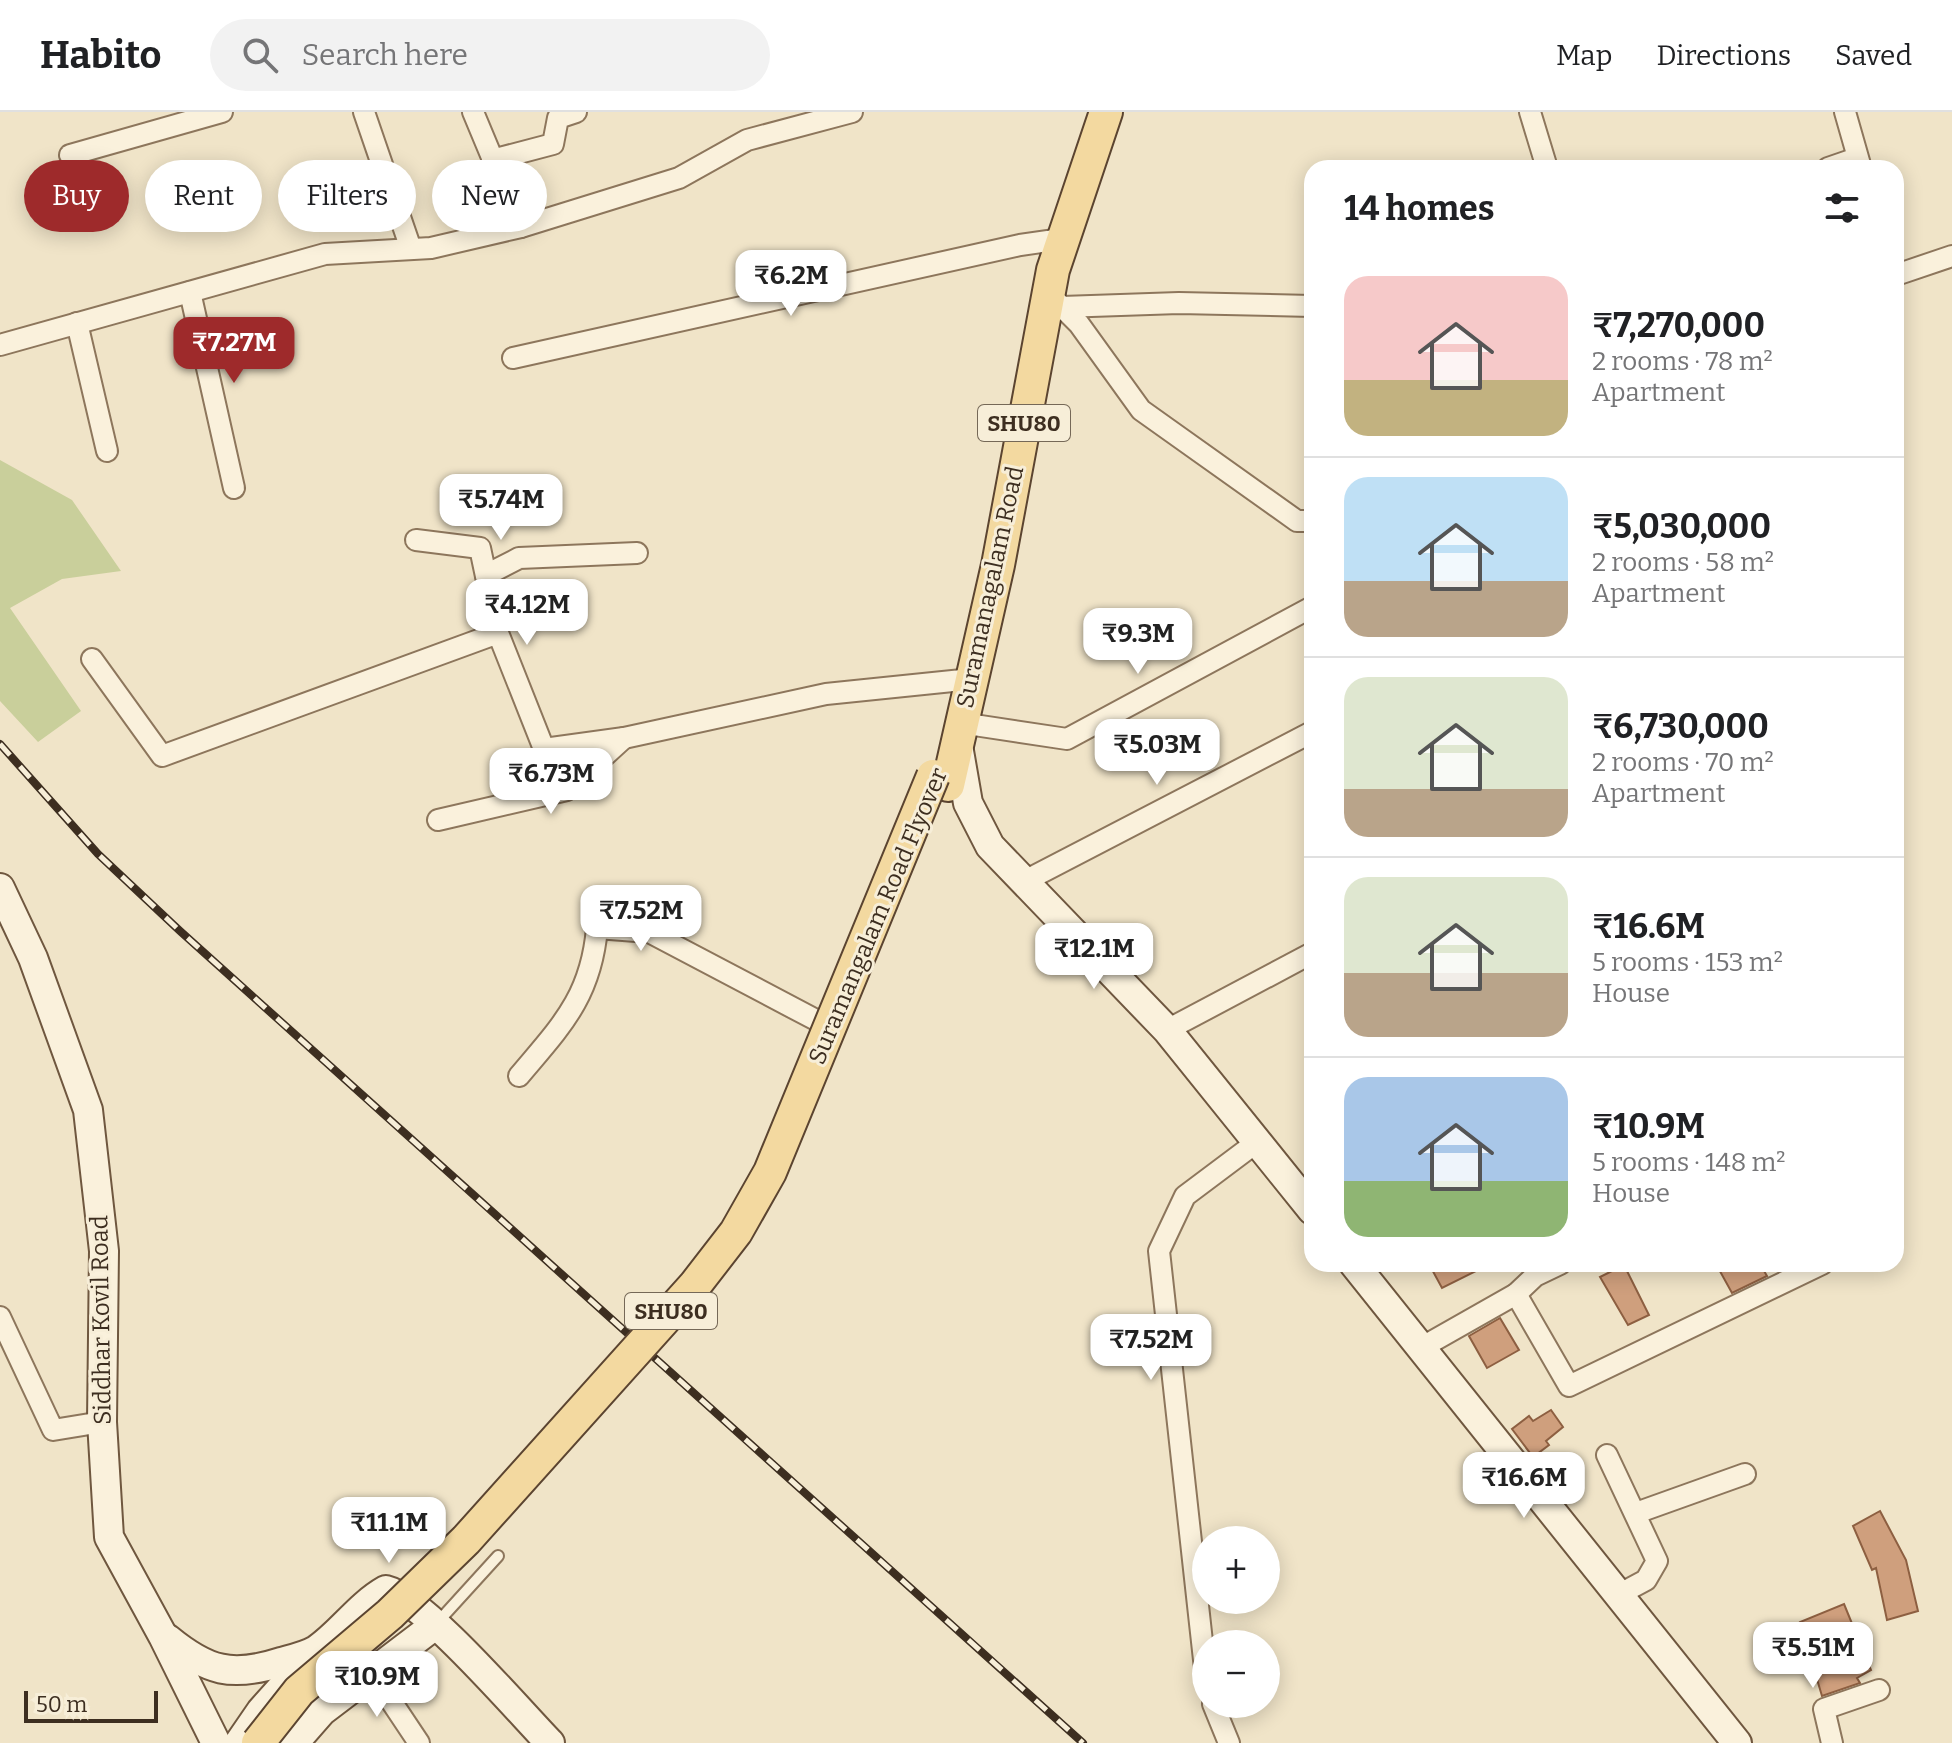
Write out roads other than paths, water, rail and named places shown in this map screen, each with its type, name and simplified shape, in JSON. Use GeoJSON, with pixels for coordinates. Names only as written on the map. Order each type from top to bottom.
{"type":"FeatureCollection","features":[{"type":"Feature","properties":{"kind":"main road","name":"Suramanagalam Road"},"geometry":{"type":"LineString","coordinates":[[960,731],[1055,300],[1062,239],[1106,112]]}},
{"type":"Feature","properties":{"kind":"main road","name":"Suramangalam Road Flyover"},"geometry":{"type":"LineString","coordinates":[[275,1743],[309,1701],[399,1625],[475,1552],[706,1294],[748,1240],[783,1178],[960,731]]}},
{"type":"Feature","properties":{"kind":"main road","name":"Suramangalam Road Flyover"},"geometry":{"type":"LineString","coordinates":[[258,1743],[299,1691],[390,1614],[466,1540],[695,1285],[736,1232],[770,1172],[941,781]]}},
{"type":"Feature","properties":{"kind":"street"},"geometry":{"type":"LineString","coordinates":[[70,155],[222,112]]}},
{"type":"Feature","properties":{"kind":"street"},"geometry":{"type":"LineString","coordinates":[[364,112],[411,249]]}},
{"type":"Feature","properties":{"kind":"street"},"geometry":{"type":"LineString","coordinates":[[473,112],[492,160],[553,144],[558,118],[576,112]]}},
{"type":"Feature","properties":{"kind":"street"},"geometry":{"type":"LineString","coordinates":[[547,219],[679,178],[747,140],[852,112]]}},
{"type":"Feature","properties":{"kind":"street"},"geometry":{"type":"LineString","coordinates":[[1845,112],[1858,160]]}},
{"type":"Feature","properties":{"kind":"street"},"geometry":{"type":"LineString","coordinates":[[1537,114],[1546,160]]}},
{"type":"Feature","properties":{"kind":"street"},"geometry":{"type":"LineString","coordinates":[[0,345],[325,254],[431,248],[500,232]]}},
{"type":"Feature","properties":{"kind":"street"},"geometry":{"type":"LineString","coordinates":[[513,358],[1020,245],[1062,239]]}},
{"type":"Feature","properties":{"kind":"street"},"geometry":{"type":"LineString","coordinates":[[1904,269],[1952,256]]}},
{"type":"Feature","properties":{"kind":"street"},"geometry":{"type":"LineString","coordinates":[[190,292],[234,488]]}},
{"type":"Feature","properties":{"kind":"street"},"geometry":{"type":"LineString","coordinates":[[1055,300],[1304,306]]}},
{"type":"Feature","properties":{"kind":"street"},"geometry":{"type":"LineString","coordinates":[[1055,300],[1079,324],[1141,410],[1297,521],[1304,521]]}},
{"type":"Feature","properties":{"kind":"street"},"geometry":{"type":"LineString","coordinates":[[77,323],[107,451]]}},
{"type":"Feature","properties":{"kind":"street"},"geometry":{"type":"LineString","coordinates":[[416,540],[480,548],[498,633],[544,749],[624,738],[826,694],[972,679]]}},
{"type":"Feature","properties":{"kind":"street"},"geometry":{"type":"LineString","coordinates":[[486,575],[519,558],[637,553]]}},
{"type":"Feature","properties":{"kind":"street"},"geometry":{"type":"LineString","coordinates":[[1304,611],[1067,739],[960,731],[968,803],[990,846],[1167,1030],[1257,1142],[1304,1191]]}},
{"type":"Feature","properties":{"kind":"street"},"geometry":{"type":"LineString","coordinates":[[92,659],[162,756],[498,633]]}},
{"type":"Feature","properties":{"kind":"street"},"geometry":{"type":"LineString","coordinates":[[1023,882],[1304,736]]}},
{"type":"Feature","properties":{"kind":"street"},"geometry":{"type":"LineString","coordinates":[[438,820],[567,790],[624,738]]}},
{"type":"Feature","properties":{"kind":"street","name":"Siddhar Kovil Road"},"geometry":{"type":"LineString","coordinates":[[0,888],[33,958],[88,1110],[104,1251],[102,1422],[109,1537],[216,1743]]}},
{"type":"Feature","properties":{"kind":"street"},"geometry":{"type":"LineString","coordinates":[[519,1076],[571,1015],[594,957],[597,928],[649,932],[818,1021]]}},
{"type":"Feature","properties":{"kind":"street"},"geometry":{"type":"LineString","coordinates":[[1167,1030],[1304,957]]}},
{"type":"Feature","properties":{"kind":"street"},"geometry":{"type":"LineString","coordinates":[[1201,1630],[1159,1251],[1185,1196],[1257,1142]]}},
{"type":"Feature","properties":{"kind":"street"},"geometry":{"type":"LineString","coordinates":[[1360,1272],[1737,1743]]}},
{"type":"Feature","properties":{"kind":"street"},"geometry":{"type":"LineString","coordinates":[[1419,1349],[1516,1294],[1543,1272]]}},
{"type":"Feature","properties":{"kind":"street"},"geometry":{"type":"LineString","coordinates":[[1516,1294],[1569,1386],[1805,1272]]}},
{"type":"Feature","properties":{"kind":"street"},"geometry":{"type":"LineString","coordinates":[[0,1317],[53,1430],[102,1422]]}},
{"type":"Feature","properties":{"kind":"street"},"geometry":{"type":"LineString","coordinates":[[1607,1455],[1657,1561],[1646,1580],[1618,1595]]}},
{"type":"Feature","properties":{"kind":"street"},"geometry":{"type":"LineString","coordinates":[[1636,1513],[1745,1474]]}},
{"type":"Feature","properties":{"kind":"street"},"geometry":{"type":"LineString","coordinates":[[239,1743],[261,1711],[314,1651],[371,1598],[386,1590],[399,1594],[435,1625],[550,1743]]}},
{"type":"Feature","properties":{"kind":"street"},"geometry":{"type":"LineString","coordinates":[[294,1743],[322,1711],[435,1625]]}},
{"type":"Feature","properties":{"kind":"street"},"geometry":{"type":"LineString","coordinates":[[163,1636],[189,1657],[221,1669],[250,1672],[314,1651]]}},
{"type":"Feature","properties":{"kind":"street"},"geometry":{"type":"LineString","coordinates":[[371,1671],[419,1743]]}},
{"type":"Feature","properties":{"kind":"street"},"geometry":{"type":"LineString","coordinates":[[1832,1743],[1824,1709],[1879,1690]]}},
{"type":"Feature","properties":{"kind":"street"},"geometry":{"type":"LineString","coordinates":[[1219,1718],[1229,1743]]}},
{"type":"Feature","properties":{"kind":"lane"},"geometry":{"type":"LineString","coordinates":[[435,1625],[498,1556]]}},
{"type":"Feature","properties":{"kind":"railway"},"geometry":{"type":"LineString","coordinates":[[0,744],[98,854],[180,931],[1083,1743]]}}]}
